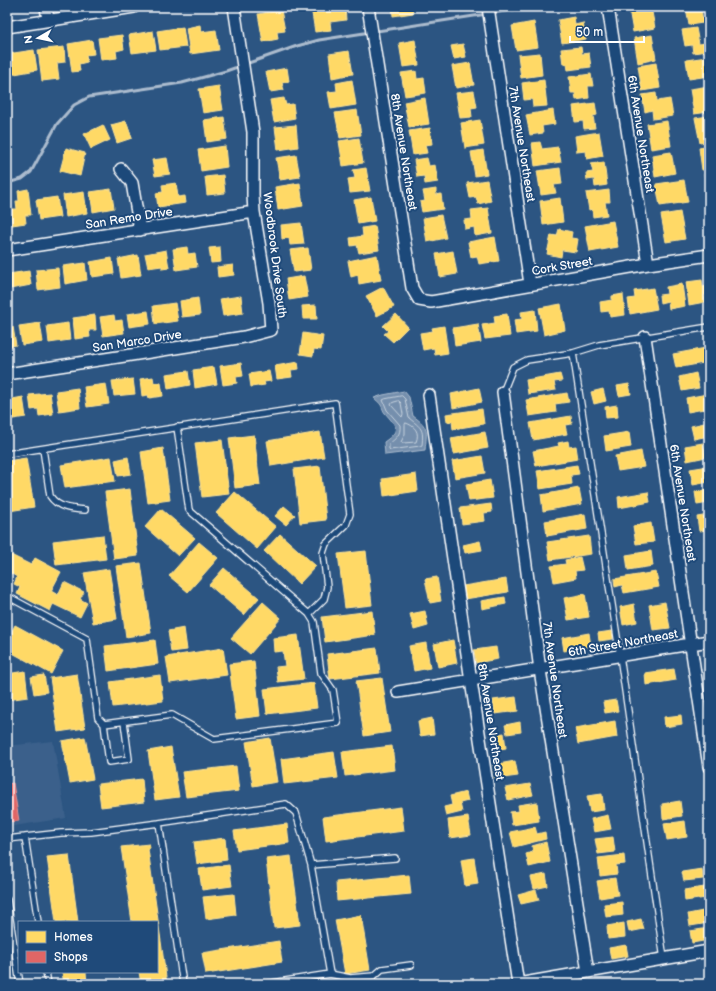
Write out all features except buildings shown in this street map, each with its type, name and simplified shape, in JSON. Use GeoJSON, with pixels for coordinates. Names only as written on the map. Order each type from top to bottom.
{"type":"FeatureCollection","features":[{"type":"Feature","properties":{"kind":"street"},"geometry":{"type":"LineString","coordinates":[[46,7],[48,20]]}},
{"type":"Feature","properties":{"kind":"street"},"geometry":{"type":"LineString","coordinates":[[7,27],[134,7]]}},
{"type":"Feature","properties":{"kind":"street","name":"Woodbrook Drive South"},"geometry":{"type":"LineString","coordinates":[[234,7],[253,132],[254,212],[269,303],[271,330]]}},
{"type":"Feature","properties":{"kind":"street","name":"7th Avenue Northeast"},"geometry":{"type":"LineString","coordinates":[[488,7],[530,284]]}},
{"type":"Feature","properties":{"kind":"street","name":"6th Avenue Northeast"},"geometry":{"type":"LineString","coordinates":[[608,9],[648,264]]}},
{"type":"Feature","properties":{"kind":"street","name":"8th Avenue Northeast"},"geometry":{"type":"LineString","coordinates":[[369,11],[412,288],[419,300]]}},
{"type":"Feature","properties":{"kind":"street"},"geometry":{"type":"LineString","coordinates":[[121,169],[132,183],[140,230]]}},
{"type":"Feature","properties":{"kind":"street","name":"San Remo Drive"},"geometry":{"type":"LineString","coordinates":[[7,250],[254,212]]}},
{"type":"Feature","properties":{"kind":"street","name":"Cork Street"},"geometry":{"type":"LineString","coordinates":[[419,300],[431,302],[648,264],[709,255]]}},
{"type":"Feature","properties":{"kind":"street","name":"San Marco Drive"},"geometry":{"type":"LineString","coordinates":[[7,374],[131,356],[244,337],[271,330]]}},
{"type":"Feature","properties":{"kind":"street","name":"6th Avenue Northeast"},"geometry":{"type":"LineString","coordinates":[[646,337],[709,767]]}},
{"type":"Feature","properties":{"kind":"street","name":"7th Avenue Northeast"},"geometry":{"type":"LineString","coordinates":[[503,392],[540,670],[588,972]]}},
{"type":"Feature","properties":{"kind":"street","name":"8th Avenue Northeast"},"geometry":{"type":"LineString","coordinates":[[429,395],[471,681],[518,984],[588,972]]}},
{"type":"Feature","properties":{"kind":"street","name":"6th Street Northeast"},"geometry":{"type":"LineString","coordinates":[[398,692],[540,670],[709,641]]}},
{"type":"Feature","properties":{"kind":"street"},"geometry":{"type":"LineString","coordinates":[[588,972],[709,951]]}},
{"type":"Feature","properties":{"kind":"lane"},"geometry":{"type":"LineString","coordinates":[[503,392],[513,368],[527,360],[573,353],[599,345],[709,327]]}},
{"type":"Feature","properties":{"kind":"lane"},"geometry":{"type":"LineString","coordinates":[[573,353],[620,656],[664,959]]}},
{"type":"Feature","properties":{"kind":"lane"},"geometry":{"type":"LineString","coordinates":[[7,454],[335,402],[350,514],[346,525],[326,544],[323,553],[327,587],[324,599],[309,614]]}},
{"type":"Feature","properties":{"kind":"lane"},"geometry":{"type":"LineString","coordinates":[[104,724],[172,715],[214,739],[338,722],[333,690],[321,673],[314,622],[309,614],[189,510],[177,427]]}},
{"type":"Feature","properties":{"kind":"lane"},"geometry":{"type":"LineString","coordinates":[[43,449],[50,496],[54,502],[68,508],[85,510]]}},
{"type":"Feature","properties":{"kind":"lane"},"geometry":{"type":"LineString","coordinates":[[7,596],[87,639],[98,718],[104,724],[109,762],[129,759],[124,722]]}},
{"type":"Feature","properties":{"kind":"lane"},"geometry":{"type":"LineString","coordinates":[[7,839],[61,833],[90,832],[286,804],[296,813],[311,865],[330,974]]}},
{"type":"Feature","properties":{"kind":"lane"},"geometry":{"type":"LineString","coordinates":[[159,823],[183,984]]}},
{"type":"Feature","properties":{"kind":"lane"},"geometry":{"type":"LineString","coordinates":[[25,837],[38,921]]}},
{"type":"Feature","properties":{"kind":"lane"},"geometry":{"type":"LineString","coordinates":[[311,865],[396,858]]}},
{"type":"Feature","properties":{"kind":"lane"},"geometry":{"type":"LineString","coordinates":[[7,900],[18,971]]}},
{"type":"Feature","properties":{"kind":"lane"},"geometry":{"type":"LineString","coordinates":[[266,984],[330,974],[350,978],[374,976],[382,969],[411,965]]}},
{"type":"Feature","properties":{"kind":"lane"},"geometry":{"type":"LineString","coordinates":[[18,973],[20,984]]}},
{"type":"Feature","properties":{"kind":"lane"},"geometry":{"type":"LineString","coordinates":[[46,973],[48,984]]}},
{"type":"Feature","properties":{"kind":"shaded area"},"geometry":{"type":"Polygon","coordinates":[[[53,741],[66,818],[7,827],[7,746],[53,741]]]}},
{"type":"Feature","properties":{"kind":"water"},"geometry":{"type":"Polygon","coordinates":[[[404,391],[409,397],[413,416],[422,423],[426,430],[425,450],[385,455],[384,442],[393,434],[395,428],[380,404],[374,398],[404,391]]]}},
{"type":"Feature","properties":{"kind":"waterway"},"geometry":{"type":"LineString","coordinates":[[492,13],[532,7]]}},
{"type":"Feature","properties":{"kind":"waterway"},"geometry":{"type":"LineString","coordinates":[[7,183],[22,179],[31,172],[57,124],[74,105],[89,97],[182,83],[226,71],[297,46],[319,40],[487,14]]}}]}
